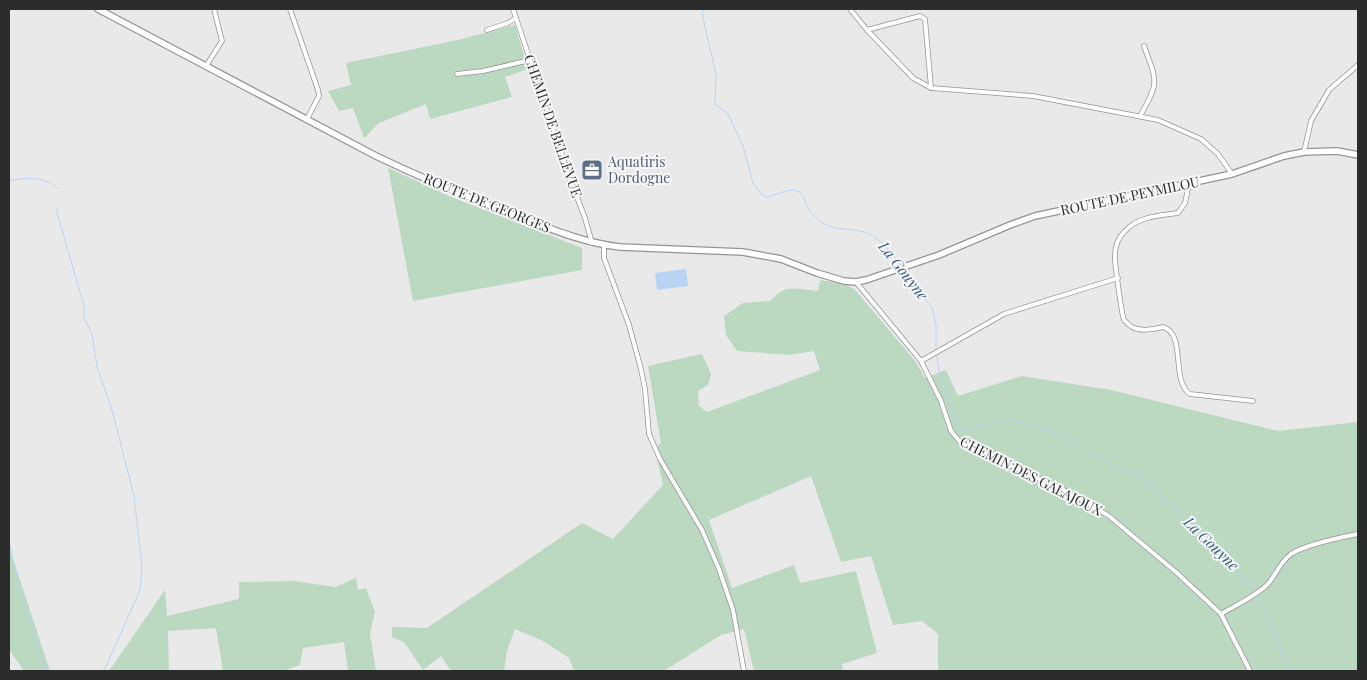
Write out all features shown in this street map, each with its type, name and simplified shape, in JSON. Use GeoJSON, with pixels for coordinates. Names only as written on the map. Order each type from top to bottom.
{"type":"FeatureCollection","features":[{"type":"Feature","properties":{"kind":"street","name":"ROUTE DE GEORGES"},"geometry":{"type":"LineString","coordinates":[[98,9],[376,156],[498,209],[574,238],[604,246],[650,250],[744,252],[781,259],[818,273],[856,282],[908,266]]}},
{"type":"Feature","properties":{"kind":"street"},"geometry":{"type":"LineString","coordinates":[[206,66],[222,41],[214,9]]}},
{"type":"Feature","properties":{"kind":"street"},"geometry":{"type":"LineString","coordinates":[[290,9],[319,96],[307,119]]}},
{"type":"Feature","properties":{"kind":"street","name":"CHEMIN DE BELLEVUE"},"geometry":{"type":"LineString","coordinates":[[513,9],[592,243]]}},
{"type":"Feature","properties":{"kind":"street"},"geometry":{"type":"LineString","coordinates":[[850,9],[867,30],[913,78],[931,88],[1033,96],[1158,120],[1201,139],[1218,154],[1232,174]]}},
{"type":"Feature","properties":{"kind":"street"},"geometry":{"type":"LineString","coordinates":[[867,30],[920,16],[925,19],[931,88]]}},
{"type":"Feature","properties":{"kind":"street"},"geometry":{"type":"LineString","coordinates":[[487,30],[508,23],[516,18]]}},
{"type":"Feature","properties":{"kind":"street"},"geometry":{"type":"LineString","coordinates":[[1140,116],[1154,92],[1155,84],[1155,76],[1144,46]]}},
{"type":"Feature","properties":{"kind":"street"},"geometry":{"type":"LineString","coordinates":[[457,74],[530,60]]}},
{"type":"Feature","properties":{"kind":"street"},"geometry":{"type":"LineString","coordinates":[[1304,152],[1311,121],[1329,90],[1358,65]]}},
{"type":"Feature","properties":{"kind":"street","name":"ROUTE DE PEYMILOU"},"geometry":{"type":"LineString","coordinates":[[908,266],[939,256],[1035,216],[1232,174],[1284,156],[1304,152],[1337,151],[1358,155]]}},
{"type":"Feature","properties":{"kind":"street"},"geometry":{"type":"LineString","coordinates":[[1189,184],[1185,203],[1178,213],[1139,220],[1126,230],[1116,246],[1114,258],[1124,318],[1132,327],[1142,330],[1166,327],[1174,335],[1182,386],[1190,394],[1253,401]]}},
{"type":"Feature","properties":{"kind":"street"},"geometry":{"type":"LineString","coordinates":[[604,246],[604,258],[629,326],[645,388],[649,434],[664,466],[702,530],[719,569],[733,610],[744,671]]}},
{"type":"Feature","properties":{"kind":"street"},"geometry":{"type":"LineString","coordinates":[[921,361],[1004,314],[1118,278]]}},
{"type":"Feature","properties":{"kind":"street","name":"CHEMIN DES GALAJOUX"},"geometry":{"type":"LineString","coordinates":[[856,282],[921,361],[941,401],[951,431],[957,440],[1068,492],[1109,516],[1177,573],[1221,614],[1250,671]]}},
{"type":"Feature","properties":{"kind":"street"},"geometry":{"type":"LineString","coordinates":[[1221,614],[1256,594],[1268,584],[1282,563],[1291,554],[1317,544],[1358,534]]}},
{"type":"Feature","properties":{"kind":"green space"},"geometry":{"type":"Polygon","coordinates":[[[515,25],[528,69],[505,77],[512,97],[430,119],[426,104],[379,123],[364,138],[353,108],[339,111],[328,91],[351,85],[346,63],[458,40],[515,25]]]}},
{"type":"Feature","properties":{"kind":"green space"},"geometry":{"type":"Polygon","coordinates":[[[388,168],[449,196],[582,248],[582,270],[413,301],[388,168]]]}},
{"type":"Feature","properties":{"kind":"green space"},"geometry":{"type":"Polygon","coordinates":[[[820,280],[845,284],[856,291],[915,361],[925,378],[946,370],[958,396],[1022,376],[1111,390],[1278,431],[1358,422],[1358,671],[1107,671],[1106,669],[1106,671],[938,671],[938,634],[922,621],[893,625],[871,556],[841,562],[811,476],[709,520],[732,588],[794,565],[800,583],[856,571],[877,653],[842,664],[843,671],[754,671],[744,629],[721,635],[664,671],[574,671],[569,658],[543,641],[515,629],[507,651],[504,671],[451,671],[441,656],[423,670],[404,642],[392,637],[392,627],[427,628],[582,523],[613,539],[663,485],[655,449],[661,443],[648,366],[702,354],[711,374],[708,385],[698,391],[699,406],[707,412],[820,370],[814,351],[789,355],[737,351],[726,335],[724,316],[743,303],[770,301],[786,289],[818,291],[820,280]]]}},
{"type":"Feature","properties":{"kind":"green space"},"geometry":{"type":"Polygon","coordinates":[[[9,547],[50,671],[24,671],[9,649],[9,547]]]}},
{"type":"Feature","properties":{"kind":"green space"},"geometry":{"type":"Polygon","coordinates":[[[356,578],[358,590],[366,588],[375,612],[370,634],[376,671],[348,671],[344,642],[303,648],[300,665],[283,671],[223,671],[216,628],[168,631],[169,671],[109,671],[165,590],[167,616],[239,599],[239,582],[293,581],[336,587],[356,578]]]}},
{"type":"Feature","properties":{"kind":"water"},"geometry":{"type":"Polygon","coordinates":[[[686,269],[688,286],[657,290],[655,273],[686,269]]]}},
{"type":"Feature","properties":{"kind":"waterway","name":"La Gouyne"},"geometry":{"type":"LineString","coordinates":[[704,9],[702,12],[716,74],[715,104],[728,114],[743,146],[753,183],[762,195],[767,197],[790,190],[799,192],[803,196],[809,210],[820,221],[841,229],[869,234],[884,245],[901,265]]}},
{"type":"Feature","properties":{"kind":"waterway"},"geometry":{"type":"LineString","coordinates":[[9,181],[30,178],[50,183]]}},
{"type":"Feature","properties":{"kind":"waterway"},"geometry":{"type":"LineString","coordinates":[[54,185],[57,188]]}},
{"type":"Feature","properties":{"kind":"waterway"},"geometry":{"type":"LineString","coordinates":[[56,209],[84,306],[84,318],[92,334],[97,367],[112,410],[134,496],[142,567],[140,590],[104,671]]}},
{"type":"Feature","properties":{"kind":"waterway","name":"La Gouyne"},"geometry":{"type":"LineString","coordinates":[[904,271],[932,308],[936,325],[936,350],[939,370],[958,427],[964,429],[1003,419],[1033,425],[1069,438],[1112,466],[1150,481],[1160,496],[1173,505],[1194,528],[1228,557],[1234,567],[1255,590],[1290,671]]}},
{"type":"Feature","properties":{"kind":"waterway"},"geometry":{"type":"LineString","coordinates":[[9,542],[18,581],[42,661],[48,671]]}},
{"type":"Feature","properties":{"kind":"place","name":"Aquatiris Dordogne"},"geometry":{"type":"Point","coordinates":[592,170]}}]}
